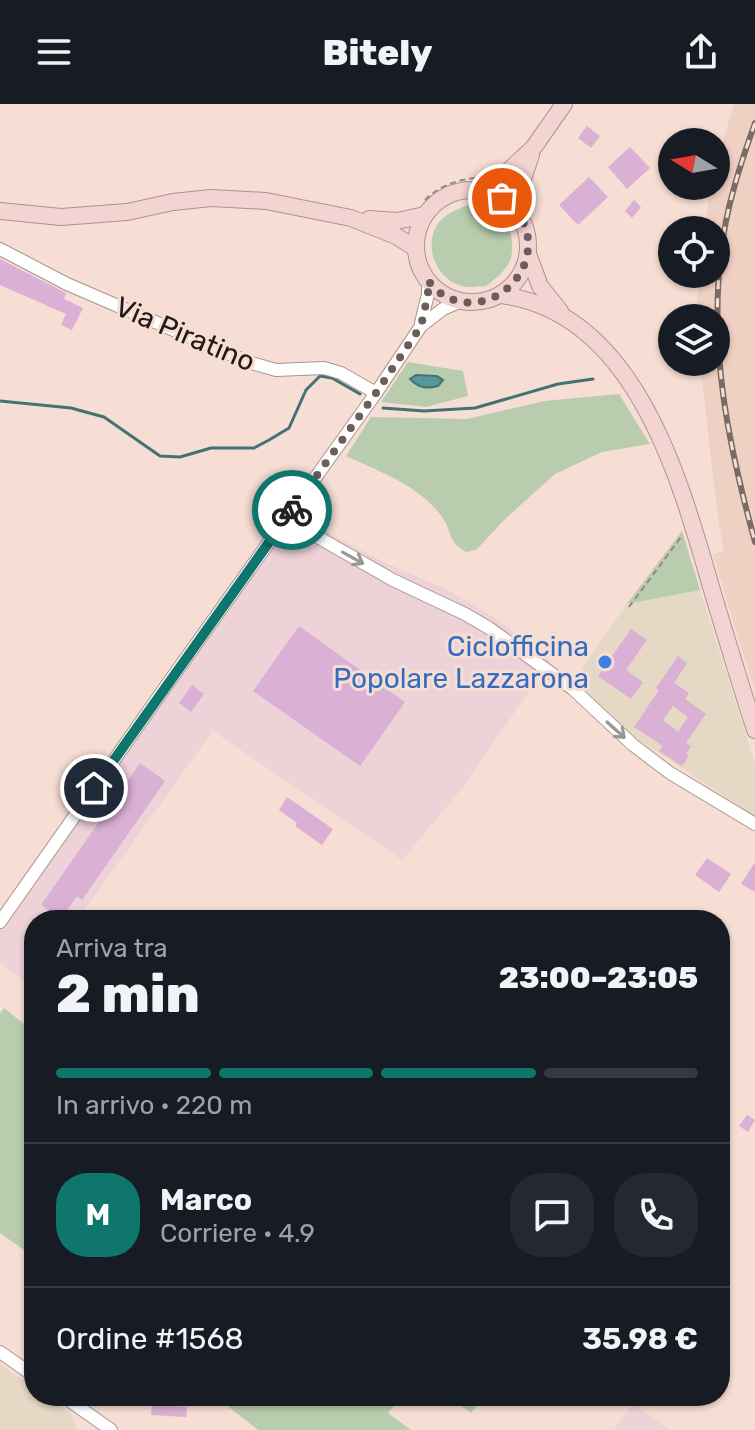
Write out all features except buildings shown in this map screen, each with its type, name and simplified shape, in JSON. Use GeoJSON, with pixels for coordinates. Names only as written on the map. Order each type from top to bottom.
{"type":"FeatureCollection","features":[{"type":"Feature","properties":{"kind":"main road"},"geometry":{"type":"LineString","coordinates":[[0,211],[61,217],[127,212],[211,198],[266,201],[351,218],[397,221],[450,194],[503,176],[534,147],[564,104]]}},
{"type":"Feature","properties":{"kind":"main road"},"geometry":{"type":"LineString","coordinates":[[517,212],[520,188],[534,147]]}},
{"type":"Feature","properties":{"kind":"main road"},"geometry":{"type":"LineString","coordinates":[[482,184],[517,212],[527,232],[528,254],[540,286],[563,316]]}},
{"type":"Feature","properties":{"kind":"main road"},"geometry":{"type":"LineString","coordinates":[[424,208],[415,248],[419,266],[428,281],[442,294],[459,302],[481,302],[501,295],[519,278],[528,254]]}},
{"type":"Feature","properties":{"kind":"main road"},"geometry":{"type":"LineString","coordinates":[[351,218],[396,236],[415,248]]}},
{"type":"Feature","properties":{"kind":"main road"},"geometry":{"type":"LineString","coordinates":[[501,295],[538,303],[563,316],[604,350],[637,392],[665,445],[755,730]]}},
{"type":"Feature","properties":{"kind":"street","name":"Via Piratino"},"geometry":{"type":"LineString","coordinates":[[0,249],[67,284],[248,362],[276,370],[324,368],[341,373],[376,393]]}},
{"type":"Feature","properties":{"kind":"street"},"geometry":{"type":"LineString","coordinates":[[421,326],[428,281]]}},
{"type":"Feature","properties":{"kind":"street"},"geometry":{"type":"LineString","coordinates":[[0,922],[421,326],[443,309],[459,302]]}},
{"type":"Feature","properties":{"kind":"street"},"geometry":{"type":"LineString","coordinates":[[286,519],[393,580],[489,628],[573,689],[633,745],[670,773],[755,824]]}},
{"type":"Feature","properties":{"kind":"street"},"geometry":{"type":"LineString","coordinates":[[0,1352],[24,1369]]}},
{"type":"Feature","properties":{"kind":"street"},"geometry":{"type":"LineString","coordinates":[[77,1406],[111,1430]]}},
{"type":"Feature","properties":{"kind":"path"},"geometry":{"type":"LineString","coordinates":[[424,208],[440,188],[453,182],[482,184]]}},
{"type":"Feature","properties":{"kind":"path"},"geometry":{"type":"LineString","coordinates":[[629,607],[692,523]]}},
{"type":"Feature","properties":{"kind":"shaded area"},"geometry":{"type":"Polygon","coordinates":[[[734,104],[755,104],[755,692],[713,555],[724,550],[702,376],[730,376],[730,304],[697,304],[698,288],[730,288],[730,216],[706,216],[709,200],[730,200],[730,128],[727,128],[734,104]]]}},
{"type":"Feature","properties":{"kind":"shaded area"},"geometry":{"type":"Polygon","coordinates":[[[281,511],[299,515],[390,565],[446,589],[495,618],[550,661],[463,787],[402,860],[213,731],[84,910],[24,910],[24,981],[0,962],[0,910],[281,511]]]}},
{"type":"Feature","properties":{"kind":"shaded area"},"geometry":{"type":"Polygon","coordinates":[[[700,590],[755,764],[755,816],[627,732],[573,682],[627,604],[700,590]]]}},
{"type":"Feature","properties":{"kind":"shaded area"},"geometry":{"type":"Polygon","coordinates":[[[0,1364],[24,1381],[24,1406],[60,1406],[71,1414],[78,1430],[0,1430],[0,1364]]]}},
{"type":"Feature","properties":{"kind":"shaded area"},"geometry":{"type":"Polygon","coordinates":[[[631,1406],[637,1406],[669,1430],[614,1430],[631,1406]]]}},
{"type":"Feature","properties":{"kind":"green space"},"geometry":{"type":"Polygon","coordinates":[[[468,205],[499,215],[511,236],[512,252],[507,267],[486,286],[463,286],[452,282],[433,257],[433,235],[437,225],[447,215],[468,205]]]}},
{"type":"Feature","properties":{"kind":"green space"},"geometry":{"type":"Polygon","coordinates":[[[408,362],[463,371],[468,396],[426,407],[381,402],[408,362]]]}},
{"type":"Feature","properties":{"kind":"green space"},"geometry":{"type":"Polygon","coordinates":[[[619,394],[650,444],[602,452],[555,474],[476,550],[466,552],[455,543],[442,517],[423,496],[398,480],[346,456],[371,417],[467,419],[544,401],[619,394]]]}},
{"type":"Feature","properties":{"kind":"green space"},"geometry":{"type":"Polygon","coordinates":[[[682,531],[700,590],[627,604],[682,531]]]}},
{"type":"Feature","properties":{"kind":"green space"},"geometry":{"type":"Polygon","coordinates":[[[4,1008],[24,1024],[24,1250],[0,1233],[0,1014],[4,1008]]]}},
{"type":"Feature","properties":{"kind":"green space"},"geometry":{"type":"Polygon","coordinates":[[[228,1406],[394,1406],[388,1413],[411,1430],[258,1430],[228,1406]]]}},
{"type":"Feature","properties":{"kind":"green space"},"geometry":{"type":"Polygon","coordinates":[[[461,1406],[476,1406],[471,1413],[461,1406]]]}},
{"type":"Feature","properties":{"kind":"water"},"geometry":{"type":"Polygon","coordinates":[[[416,375],[437,376],[443,380],[438,386],[423,387],[410,379],[416,375]]]}},
{"type":"Feature","properties":{"kind":"waterway"},"geometry":{"type":"LineString","coordinates":[[0,401],[71,408],[104,417],[160,456],[180,457],[211,448],[254,448],[269,440],[289,428],[306,390],[320,376],[332,378],[360,394]]}},
{"type":"Feature","properties":{"kind":"waterway"},"geometry":{"type":"LineString","coordinates":[[383,408],[424,411],[475,408],[558,384],[593,379]]}},
{"type":"Feature","properties":{"kind":"railway"},"geometry":{"type":"LineString","coordinates":[[755,123],[726,220],[718,290],[724,399],[737,471],[755,542]]}},
{"type":"Feature","properties":{"kind":"way so far"},"geometry":{"type":"LineString","coordinates":[[292,510],[421,326],[426,310],[428,281],[442,294],[459,302],[481,302],[501,295],[519,278],[528,254],[527,232],[517,212],[502,198]]}},
{"type":"Feature","properties":{"kind":"place","name":"Ciclofficina Popolare Lazzarona"},"geometry":{"type":"Point","coordinates":[605,662]}},
{"type":"Feature","properties":{"kind":"route"},"geometry":{"type":"LineString","coordinates":[[94,788],[292,510]]}}]}
